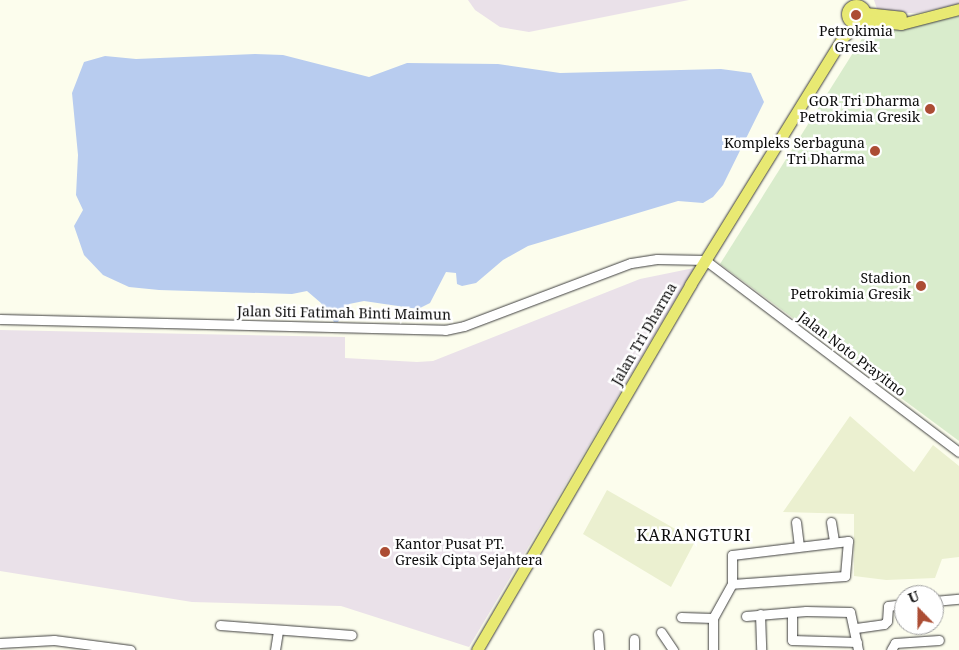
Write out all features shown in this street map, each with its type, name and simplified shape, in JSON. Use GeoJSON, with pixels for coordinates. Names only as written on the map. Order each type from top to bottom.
{"type":"FeatureCollection","features":[{"type":"Feature","properties":{"kind":"main road"},"geometry":{"type":"LineString","coordinates":[[863,18],[862,7],[854,4],[848,8],[846,16],[852,22],[863,18],[916,20],[959,9]]}},
{"type":"Feature","properties":{"kind":"main road","name":"Jalan Tri Dharma"},"geometry":{"type":"LineString","coordinates":[[843,37],[846,16]]}},
{"type":"Feature","properties":{"kind":"main road","name":"Jalan Tri Dharma"},"geometry":{"type":"LineString","coordinates":[[477,650],[705,260],[843,37],[863,18]]}},
{"type":"Feature","properties":{"kind":"street","name":"Jalan Siti Fatimah Binti Maimun"},"geometry":{"type":"LineString","coordinates":[[0,319],[445,330],[464,326],[630,263],[657,260],[705,260]]}},
{"type":"Feature","properties":{"kind":"street","name":"Jalan Noto Prayitno"},"geometry":{"type":"LineString","coordinates":[[705,260],[959,452]]}},
{"type":"Feature","properties":{"kind":"street"},"geometry":{"type":"LineString","coordinates":[[796,522],[798,546]]}},
{"type":"Feature","properties":{"kind":"street"},"geometry":{"type":"LineString","coordinates":[[831,522],[834,541]]}},
{"type":"Feature","properties":{"kind":"street"},"geometry":{"type":"LineString","coordinates":[[714,650],[713,618],[732,584],[732,555],[834,541],[848,541],[845,576],[732,584]]}},
{"type":"Feature","properties":{"kind":"street"},"geometry":{"type":"LineString","coordinates":[[944,600],[959,599]]}},
{"type":"Feature","properties":{"kind":"street"},"geometry":{"type":"LineString","coordinates":[[856,628],[886,623],[888,606],[894,605]]}},
{"type":"Feature","properties":{"kind":"street"},"geometry":{"type":"LineString","coordinates":[[746,616],[792,612],[850,612],[856,628],[858,646],[792,640],[792,612]]}},
{"type":"Feature","properties":{"kind":"street"},"geometry":{"type":"LineString","coordinates":[[760,614],[761,650]]}},
{"type":"Feature","properties":{"kind":"street"},"geometry":{"type":"LineString","coordinates":[[681,618],[713,618]]}},
{"type":"Feature","properties":{"kind":"street"},"geometry":{"type":"LineString","coordinates":[[220,625],[352,635]]}},
{"type":"Feature","properties":{"kind":"street"},"geometry":{"type":"LineString","coordinates":[[275,650],[278,630]]}},
{"type":"Feature","properties":{"kind":"street"},"geometry":{"type":"LineString","coordinates":[[661,632],[673,650]]}},
{"type":"Feature","properties":{"kind":"street"},"geometry":{"type":"LineString","coordinates":[[598,634],[599,650]]}},
{"type":"Feature","properties":{"kind":"street"},"geometry":{"type":"LineString","coordinates":[[634,639],[634,650]]}},
{"type":"Feature","properties":{"kind":"street"},"geometry":{"type":"LineString","coordinates":[[0,643],[10,646],[54,640],[100,648],[130,650]]}},
{"type":"Feature","properties":{"kind":"street"},"geometry":{"type":"LineString","coordinates":[[891,650],[895,643],[939,640]]}},
{"type":"Feature","properties":{"kind":"shaded area"},"geometry":{"type":"Polygon","coordinates":[[[468,0],[689,0],[529,32],[500,27],[475,10],[468,0]]]}},
{"type":"Feature","properties":{"kind":"shaded area","name":"Petrokimia Gresik"},"geometry":{"type":"Polygon","coordinates":[[[874,0],[959,0],[959,4],[917,13],[893,13],[877,9],[874,0]]]}},
{"type":"Feature","properties":{"kind":"shaded area"},"geometry":{"type":"Polygon","coordinates":[[[694,268],[469,647],[341,606],[192,602],[0,571],[0,330],[345,337],[345,358],[417,362],[433,361],[640,279],[694,268]]]}},
{"type":"Feature","properties":{"kind":"green space","name":"Kompleks Serbaguna Tri Dharma"},"geometry":{"type":"Polygon","coordinates":[[[959,16],[959,441],[720,264],[863,37],[959,16]]]}},
{"type":"Feature","properties":{"kind":"green space"},"geometry":{"type":"Polygon","coordinates":[[[850,416],[914,472],[933,445],[959,466],[959,557],[942,559],[935,578],[886,580],[854,576],[854,514],[783,512],[850,416]]]}},
{"type":"Feature","properties":{"kind":"green space"},"geometry":{"type":"Polygon","coordinates":[[[607,490],[684,534],[701,530],[671,587],[583,534],[607,490]]]}},
{"type":"Feature","properties":{"kind":"water"},"geometry":{"type":"Polygon","coordinates":[[[255,54],[283,55],[369,77],[407,63],[498,64],[560,73],[721,69],[751,73],[764,102],[723,185],[713,197],[703,203],[678,201],[528,246],[503,260],[476,283],[462,286],[457,284],[456,273],[446,272],[430,303],[418,309],[364,301],[349,304],[338,322],[334,322],[321,303],[307,291],[292,294],[159,290],[129,287],[103,275],[84,255],[74,226],[83,210],[76,195],[78,155],[72,93],[84,62],[105,56],[136,59],[255,54]]]}},
{"type":"Feature","properties":{"kind":"place","name":"Petrokimia Gresik"},"geometry":{"type":"Point","coordinates":[856,15]}},
{"type":"Feature","properties":{"kind":"place","name":"GOR Tri Dharma Petrokimia Gresik"},"geometry":{"type":"Point","coordinates":[930,109]}},
{"type":"Feature","properties":{"kind":"place","name":"Kompleks Serbaguna Tri Dharma"},"geometry":{"type":"Point","coordinates":[875,151]}},
{"type":"Feature","properties":{"kind":"place","name":"Stadion Petrokimia Gresik"},"geometry":{"type":"Point","coordinates":[921,286]}},
{"type":"Feature","properties":{"kind":"place","name":"Kantor Pusat PT. Gresik Cipta Sejahtera"},"geometry":{"type":"Point","coordinates":[385,552]}},
{"type":"Feature","properties":{"kind":"district","name":"KARANGTURI"},"geometry":{"type":"Point","coordinates":[694,535]}}]}
